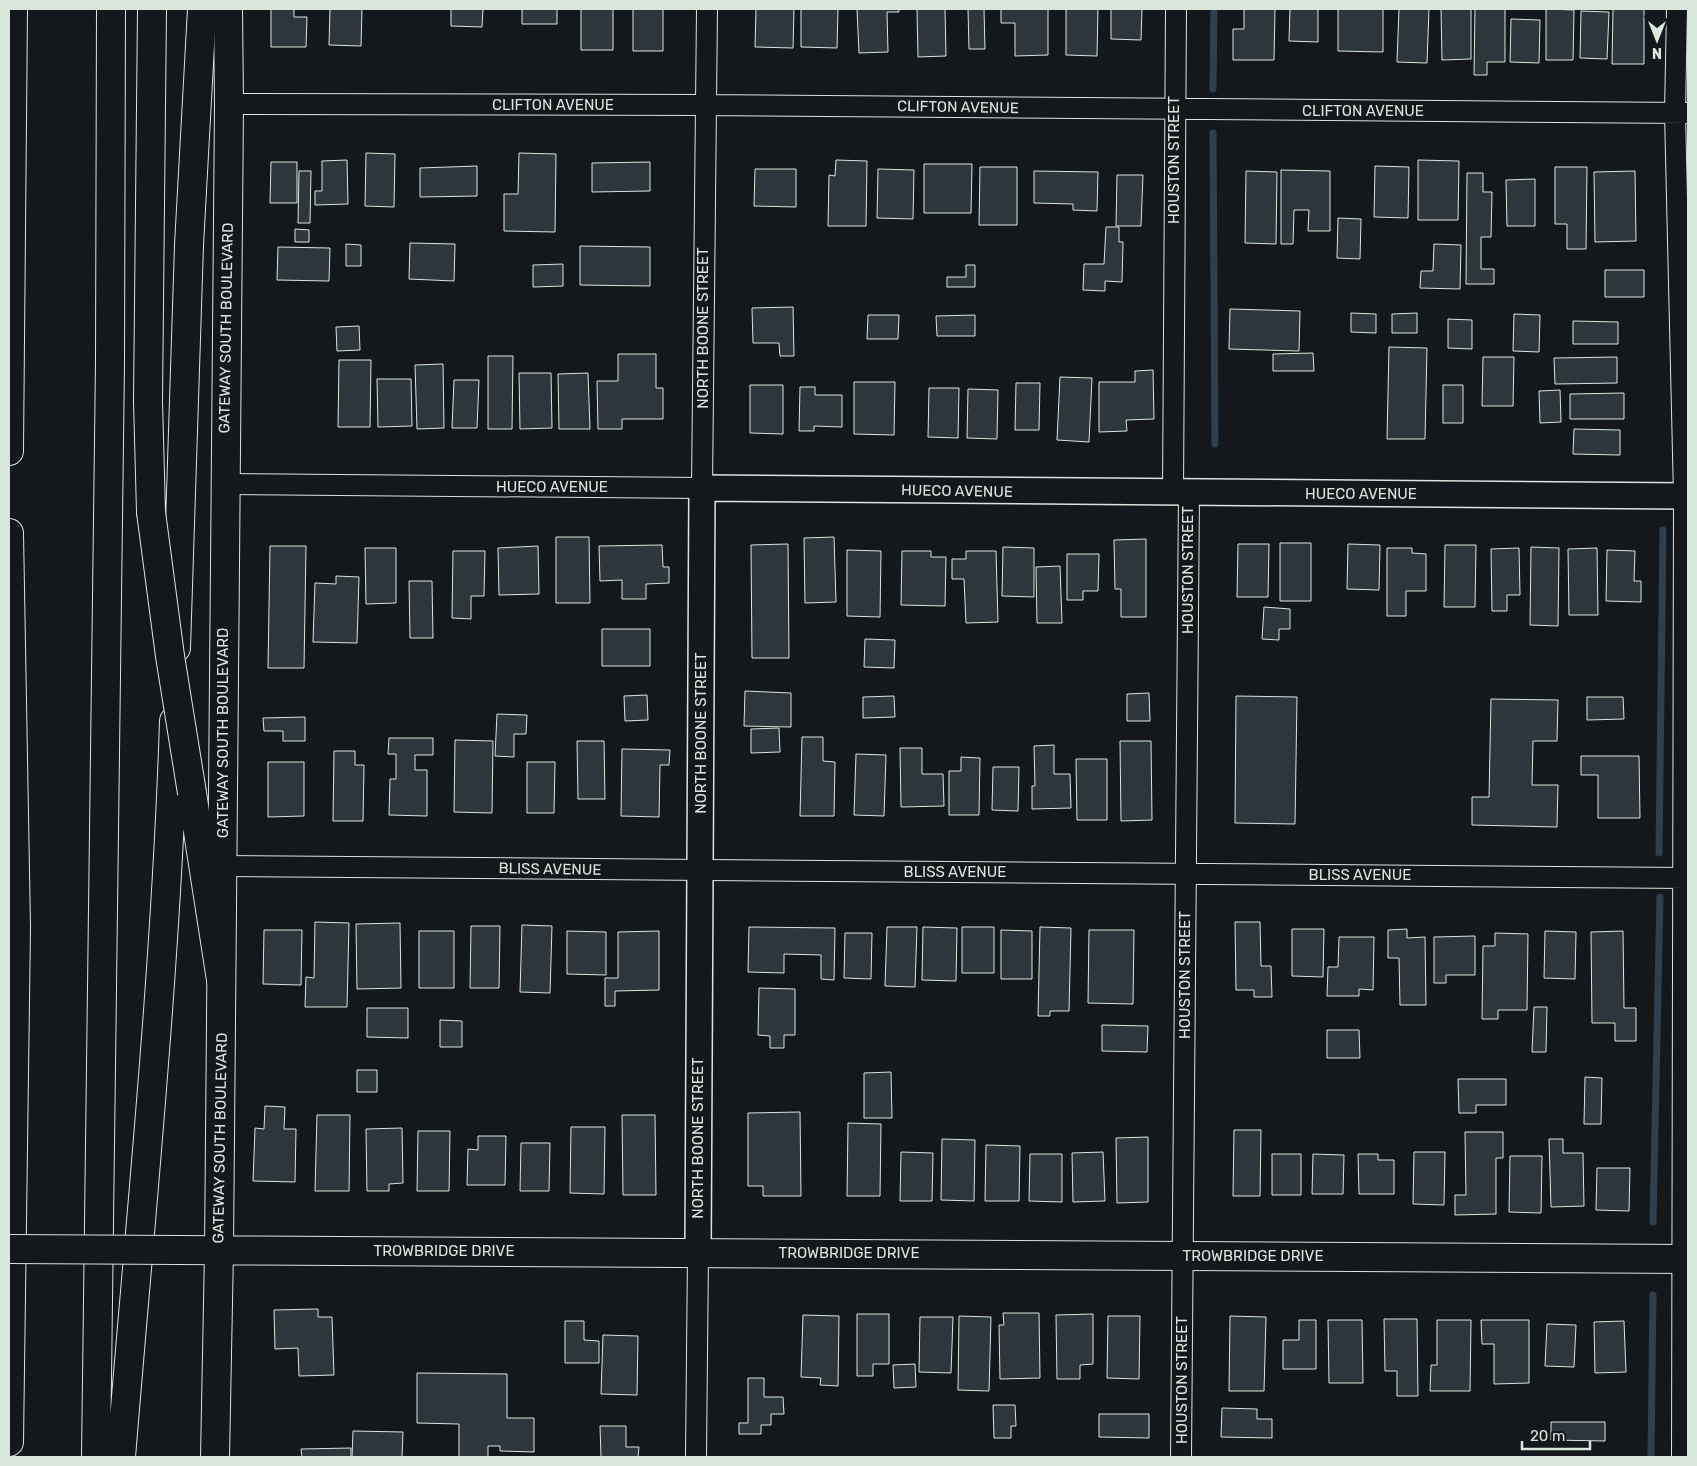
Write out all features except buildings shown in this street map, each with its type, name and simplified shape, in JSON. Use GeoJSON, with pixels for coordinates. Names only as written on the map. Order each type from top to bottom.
{"type":"FeatureCollection","features":[{"type":"Feature","properties":{"kind":"main road"},"geometry":{"type":"LineString","coordinates":[[9,451],[13,9]]}},
{"type":"Feature","properties":{"kind":"main road"},"geometry":{"type":"LineString","coordinates":[[96,1457],[95,1397],[102,1074],[110,362],[111,9]]}},
{"type":"Feature","properties":{"kind":"main road"},"geometry":{"type":"LineString","coordinates":[[152,9],[148,401],[151,512],[170,656],[221,980]]}},
{"type":"Feature","properties":{"kind":"main road"},"geometry":{"type":"LineString","coordinates":[[121,1457],[159,999],[170,840],[189,245],[202,9]]}},
{"type":"Feature","properties":{"kind":"main road","name":"GATEWAY SOUTH BOULEVARD"},"geometry":{"type":"LineString","coordinates":[[215,1457],[219,1251],[229,104],[228,9]]}},
{"type":"Feature","properties":{"kind":"main road"},"geometry":{"type":"LineString","coordinates":[[9,533],[16,927],[9,1442]]}},
{"type":"Feature","properties":{"kind":"main road","name":"TROWBRIDGE DRIVE"},"geometry":{"type":"LineString","coordinates":[[9,1249],[1685,1259]]}},
{"type":"Feature","properties":{"kind":"street","name":"NORTH BOONE STREET"},"geometry":{"type":"LineString","coordinates":[[696,1457],[707,9]]}},
{"type":"Feature","properties":{"kind":"street","name":"HOUSTON STREET"},"geometry":{"type":"LineString","coordinates":[[1176,9],[1174,109],[1186,874],[1181,1457]]}},
{"type":"Feature","properties":{"kind":"street"},"geometry":{"type":"LineString","coordinates":[[1677,9],[1682,113],[1686,496],[1683,686],[1685,1259],[1682,1457]]}},
{"type":"Feature","properties":{"kind":"street","name":"CLIFTON AVENUE"},"geometry":{"type":"LineString","coordinates":[[229,104],[706,105],[1682,113]]}},
{"type":"Feature","properties":{"kind":"street","name":"HUECO AVENUE"},"geometry":{"type":"LineString","coordinates":[[225,484],[1686,496]]}},
{"type":"Feature","properties":{"kind":"street","name":"BLISS AVENUE"},"geometry":{"type":"LineString","coordinates":[[222,866],[1685,878]]}},
{"type":"Feature","properties":{"kind":"waterway"},"geometry":{"type":"LineString","coordinates":[[1213,89],[1214,9]]}},
{"type":"Feature","properties":{"kind":"waterway"},"geometry":{"type":"LineString","coordinates":[[1213,133],[1215,444]]}},
{"type":"Feature","properties":{"kind":"waterway"},"geometry":{"type":"LineString","coordinates":[[1659,853],[1663,530]]}},
{"type":"Feature","properties":{"kind":"waterway"},"geometry":{"type":"LineString","coordinates":[[1653,1222],[1660,897]]}},
{"type":"Feature","properties":{"kind":"waterway"},"geometry":{"type":"LineString","coordinates":[[1651,1457],[1653,1295]]}}]}
